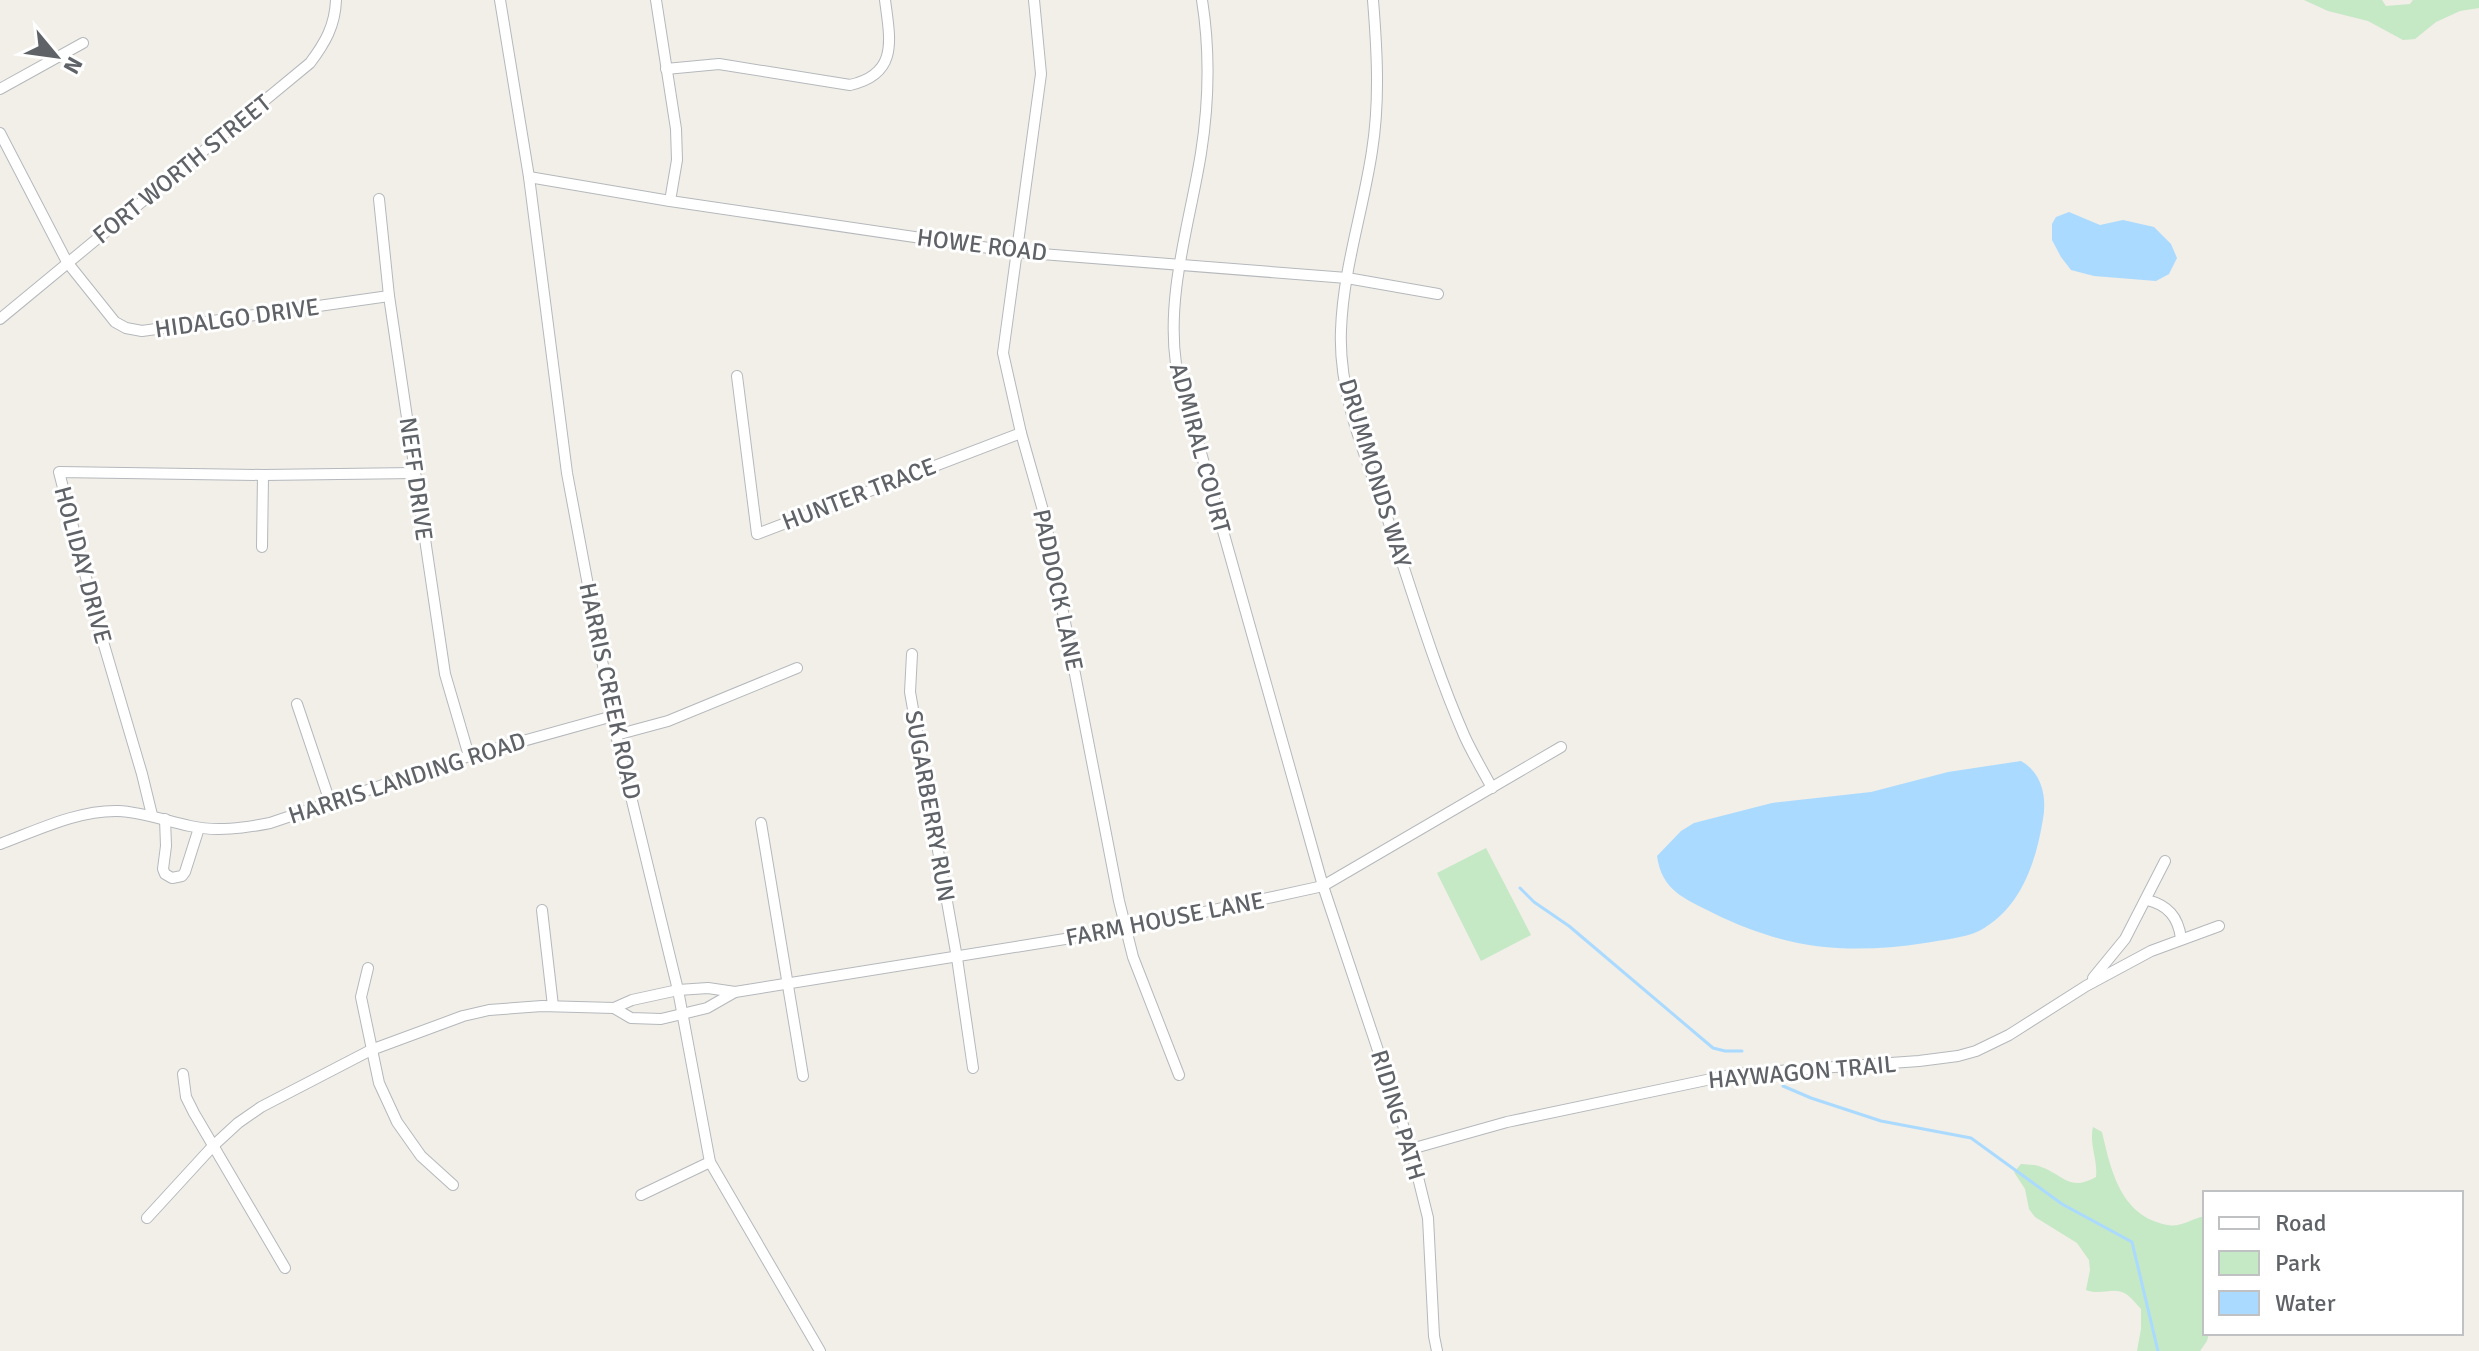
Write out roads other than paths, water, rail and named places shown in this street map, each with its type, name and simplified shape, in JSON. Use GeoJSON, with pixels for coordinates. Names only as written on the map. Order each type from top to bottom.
{"type":"FeatureCollection","features":[{"type":"Feature","properties":{"kind":"street","name":"FORT WORTH STREET"},"geometry":{"type":"LineString","coordinates":[[0,319],[310,63],[327,39],[336,15],[336,0]]}},
{"type":"Feature","properties":{"kind":"street","name":"HARRIS CREEK ROAD"},"geometry":{"type":"LineString","coordinates":[[500,0],[529,177],[567,473],[616,735],[678,990],[710,1162],[820,1351]]}},
{"type":"Feature","properties":{"kind":"street"},"geometry":{"type":"LineString","coordinates":[[656,0],[676,144],[677,160],[670,201]]}},
{"type":"Feature","properties":{"kind":"street"},"geometry":{"type":"LineString","coordinates":[[666,69],[719,64],[850,85],[867,81],[881,70],[888,57],[891,42],[885,0]]}},
{"type":"Feature","properties":{"kind":"street","name":"PADDOCK LANE"},"geometry":{"type":"LineString","coordinates":[[1034,0],[1041,74],[1003,353],[1044,514],[1119,901],[1133,957],[1179,1075]]}},
{"type":"Feature","properties":{"kind":"street","name":"ADMIRAL COURT"},"geometry":{"type":"LineString","coordinates":[[1202,0],[1207,51],[1205,115],[1172,321],[1173,342],[1179,375],[1323,886]]}},
{"type":"Feature","properties":{"kind":"street","name":"DRUMMONDS WAY"},"geometry":{"type":"LineString","coordinates":[[1373,0],[1377,76],[1373,151],[1347,278],[1341,331],[1343,376],[1354,421],[1443,684],[1465,738],[1492,788]]}},
{"type":"Feature","properties":{"kind":"street"},"geometry":{"type":"LineString","coordinates":[[0,89],[83,43]]}},
{"type":"Feature","properties":{"kind":"street","name":"HIDALGO DRIVE"},"geometry":{"type":"LineString","coordinates":[[0,133],[67,262],[115,322],[126,328],[142,331],[389,296]]}},
{"type":"Feature","properties":{"kind":"street","name":"HOWE ROAD"},"geometry":{"type":"LineString","coordinates":[[529,177],[1016,252],[1347,278],[1438,294]]}},
{"type":"Feature","properties":{"kind":"street","name":"NEFF DRIVE"},"geometry":{"type":"LineString","coordinates":[[379,199],[389,296],[445,674],[469,756]]}},
{"type":"Feature","properties":{"kind":"street","name":"HUNTER TRACE"},"geometry":{"type":"LineString","coordinates":[[737,376],[757,534],[1021,433]]}},
{"type":"Feature","properties":{"kind":"street","name":"HOLIDAY DRIVE"},"geometry":{"type":"LineString","coordinates":[[152,815],[59,472],[263,475],[415,473]]}},
{"type":"Feature","properties":{"kind":"street"},"geometry":{"type":"LineString","coordinates":[[262,547],[263,475]]}},
{"type":"Feature","properties":{"kind":"street","name":"SUGARBERRY RUN"},"geometry":{"type":"LineString","coordinates":[[912,654],[910,692],[973,1068]]}},
{"type":"Feature","properties":{"kind":"street"},"geometry":{"type":"LineString","coordinates":[[616,735],[668,721],[797,668]]}},
{"type":"Feature","properties":{"kind":"street"},"geometry":{"type":"LineString","coordinates":[[297,704],[330,802]]}},
{"type":"Feature","properties":{"kind":"street","name":"HARRIS LANDING ROAD"},"geometry":{"type":"LineString","coordinates":[[0,843],[77,816],[99,812],[152,815],[199,828],[248,827],[270,823],[469,756],[613,716]]}},
{"type":"Feature","properties":{"kind":"street","name":"FARM HOUSE LANE"},"geometry":{"type":"LineString","coordinates":[[614,1008],[632,1000],[678,990],[708,988],[735,992],[1127,929],[1323,886],[1561,747]]}},
{"type":"Feature","properties":{"kind":"street"},"geometry":{"type":"LineString","coordinates":[[165,819],[163,869],[172,878],[185,872],[199,828]]}},
{"type":"Feature","properties":{"kind":"street"},"geometry":{"type":"LineString","coordinates":[[761,823],[803,1076]]}},
{"type":"Feature","properties":{"kind":"street","name":"HAYWAGON TRAIL"},"geometry":{"type":"LineString","coordinates":[[2086,986],[2125,939],[2165,861]]}},
{"type":"Feature","properties":{"kind":"street","name":"RIDING PATH"},"geometry":{"type":"LineString","coordinates":[[1323,886],[1411,1149],[1428,1218],[1437,1351]]}},
{"type":"Feature","properties":{"kind":"street"},"geometry":{"type":"LineString","coordinates":[[2147,900],[2169,910],[2176,919],[2181,938]]}},
{"type":"Feature","properties":{"kind":"street"},"geometry":{"type":"LineString","coordinates":[[542,910],[553,1006]]}},
{"type":"Feature","properties":{"kind":"street","name":"HAYWAGON TRAIL"},"geometry":{"type":"LineString","coordinates":[[1411,1149],[1507,1122],[1735,1074],[1958,1056],[2009,1035],[2086,986],[2151,951],[2219,926]]}},
{"type":"Feature","properties":{"kind":"street"},"geometry":{"type":"LineString","coordinates":[[368,968],[361,997],[379,1083],[397,1122],[421,1156],[453,1185]]}},
{"type":"Feature","properties":{"kind":"street","name":"FARM HOUSE LANE"},"geometry":{"type":"LineString","coordinates":[[614,1008],[631,1018],[661,1019],[707,1008],[735,992]]}},
{"type":"Feature","properties":{"kind":"street"},"geometry":{"type":"LineString","coordinates":[[147,1218],[238,1123],[261,1107],[371,1050],[463,1016],[503,1008],[614,1008]]}},
{"type":"Feature","properties":{"kind":"street"},"geometry":{"type":"LineString","coordinates":[[183,1074],[186,1097],[285,1268]]}},
{"type":"Feature","properties":{"kind":"street"},"geometry":{"type":"LineString","coordinates":[[641,1195],[710,1162]]}},
{"type":"Feature","properties":{"kind":"water"},"geometry":{"type":"Polygon","coordinates":[[[2069,212],[2100,225],[2123,220],[2154,227],[2171,244],[2177,258],[2169,274],[2156,281],[2094,276],[2071,270],[2052,240],[2052,224],[2056,217],[2069,212]]]}},
{"type":"Feature","properties":{"kind":"water"},"geometry":{"type":"Polygon","coordinates":[[[2021,761],[2034,772],[2043,794],[2043,819],[2036,852],[2024,883],[2006,910],[1994,922],[1967,935],[1896,947],[1869,948],[1817,946],[1791,941],[1740,925],[1693,903],[1669,885],[1660,868],[1657,856],[1681,831],[1694,823],[1772,803],[1871,792],[1948,772],[2021,761]]]}},
{"type":"Feature","properties":{"kind":"waterway"},"geometry":{"type":"LineString","coordinates":[[1520,888],[1713,1048],[1742,1051]]}},
{"type":"Feature","properties":{"kind":"waterway"},"geometry":{"type":"LineString","coordinates":[[1783,1086],[1881,1121],[1971,1138],[2062,1204],[2132,1242],[2158,1351]]}}]}
